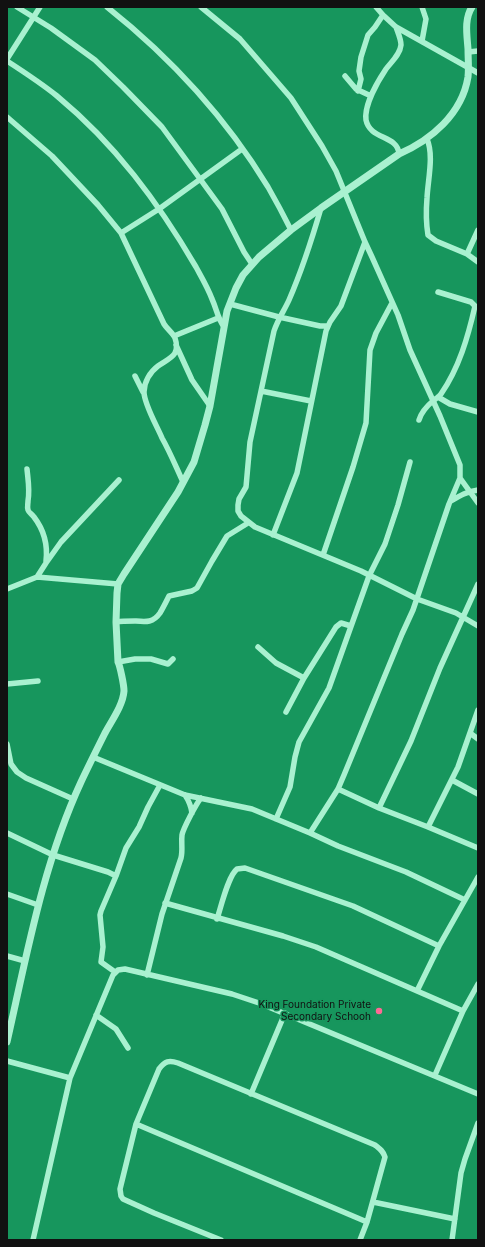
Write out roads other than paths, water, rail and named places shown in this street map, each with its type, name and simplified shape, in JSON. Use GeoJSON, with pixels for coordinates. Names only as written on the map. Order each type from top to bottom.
{"type":"FeatureCollection","features":[{"type":"Feature","properties":{"kind":"street"},"geometry":{"type":"LineString","coordinates":[[17,7],[51,28],[95,60],[123,86],[162,127],[222,209],[252,264]]}},
{"type":"Feature","properties":{"kind":"street"},"geometry":{"type":"LineString","coordinates":[[40,7],[7,60],[58,96],[125,163],[142,184],[182,243],[208,289],[218,318],[224,327]]}},
{"type":"Feature","properties":{"kind":"street"},"geometry":{"type":"LineString","coordinates":[[107,7],[146,39],[183,76],[204,100],[242,150],[268,188],[291,230]]}},
{"type":"Feature","properties":{"kind":"street"},"geometry":{"type":"LineString","coordinates":[[201,7],[240,39],[291,98],[322,146],[336,171],[365,242],[398,315],[410,350],[436,399],[440,416],[460,465],[460,478],[410,617],[338,788],[310,833]]}},
{"type":"Feature","properties":{"kind":"street"},"geometry":{"type":"LineString","coordinates":[[376,7],[396,27],[478,73]]}},
{"type":"Feature","properties":{"kind":"street"},"geometry":{"type":"LineString","coordinates":[[422,7],[426,19],[422,41]]}},
{"type":"Feature","properties":{"kind":"street"},"geometry":{"type":"LineString","coordinates":[[7,1042],[10,1016],[38,905],[53,855],[73,799],[119,706],[124,691],[118,662],[116,622],[118,584],[178,492],[194,462],[210,406],[224,327],[230,304],[240,281],[252,264],[291,230],[399,154],[426,139],[447,120],[458,106],[468,79],[467,21],[472,7]]}},
{"type":"Feature","properties":{"kind":"street"},"geometry":{"type":"LineString","coordinates":[[358,91],[362,79],[359,71],[361,57],[368,35],[376,27],[383,15]]}},
{"type":"Feature","properties":{"kind":"street"},"geometry":{"type":"LineString","coordinates":[[396,27],[401,41],[399,52],[383,74],[371,96],[366,121],[374,133],[396,145],[399,154]]}},
{"type":"Feature","properties":{"kind":"street"},"geometry":{"type":"LineString","coordinates":[[468,52],[478,51]]}},
{"type":"Feature","properties":{"kind":"street"},"geometry":{"type":"LineString","coordinates":[[345,76],[356,90],[371,96]]}},
{"type":"Feature","properties":{"kind":"street"},"geometry":{"type":"LineString","coordinates":[[7,117],[52,156],[98,206],[120,233],[164,324],[174,336],[176,346],[192,380],[210,406]]}},
{"type":"Feature","properties":{"kind":"street"},"geometry":{"type":"LineString","coordinates":[[426,139],[430,150],[427,198],[428,235],[436,241],[467,254],[478,262]]}},
{"type":"Feature","properties":{"kind":"street"},"geometry":{"type":"LineString","coordinates":[[120,233],[159,209],[242,150]]}},
{"type":"Feature","properties":{"kind":"street"},"geometry":{"type":"LineString","coordinates":[[321,208],[306,259],[274,331],[250,442],[246,487],[238,505],[238,511],[241,516],[254,527],[362,571],[369,576],[417,599],[434,604],[463,617],[478,626]]}},
{"type":"Feature","properties":{"kind":"street"},"geometry":{"type":"LineString","coordinates":[[467,254],[478,230]]}},
{"type":"Feature","properties":{"kind":"street"},"geometry":{"type":"LineString","coordinates":[[273,535],[298,473],[328,326],[341,306],[365,242]]}},
{"type":"Feature","properties":{"kind":"street"},"geometry":{"type":"LineString","coordinates":[[419,420],[420,416],[436,399],[456,366],[471,325],[475,306],[471,302],[438,292]]}},
{"type":"Feature","properties":{"kind":"street"},"geometry":{"type":"LineString","coordinates":[[323,555],[366,422],[370,350],[376,333],[392,303]]}},
{"type":"Feature","properties":{"kind":"street"},"geometry":{"type":"LineString","coordinates":[[230,304],[279,317],[320,326],[328,326]]}},
{"type":"Feature","properties":{"kind":"street"},"geometry":{"type":"LineString","coordinates":[[174,336],[218,318]]}},
{"type":"Feature","properties":{"kind":"street"},"geometry":{"type":"LineString","coordinates":[[144,394],[144,388],[148,377],[158,366],[172,358],[176,346]]}},
{"type":"Feature","properties":{"kind":"street"},"geometry":{"type":"LineString","coordinates":[[135,376],[183,482]]}},
{"type":"Feature","properties":{"kind":"street"},"geometry":{"type":"LineString","coordinates":[[262,391],[312,401]]}},
{"type":"Feature","properties":{"kind":"street"},"geometry":{"type":"LineString","coordinates":[[436,399],[478,412]]}},
{"type":"Feature","properties":{"kind":"street"},"geometry":{"type":"LineString","coordinates":[[276,819],[290,786],[299,742],[329,688],[369,576],[388,537],[410,462]]}},
{"type":"Feature","properties":{"kind":"street"},"geometry":{"type":"LineString","coordinates":[[26,469],[29,483],[27,508],[42,530],[46,542],[46,563]]}},
{"type":"Feature","properties":{"kind":"street"},"geometry":{"type":"LineString","coordinates":[[460,478],[478,503]]}},
{"type":"Feature","properties":{"kind":"street"},"geometry":{"type":"LineString","coordinates":[[37,578],[61,542],[119,480]]}},
{"type":"Feature","properties":{"kind":"street"},"geometry":{"type":"LineString","coordinates":[[451,501],[463,494],[478,490]]}},
{"type":"Feature","properties":{"kind":"street"},"geometry":{"type":"LineString","coordinates":[[116,622],[150,622],[160,613],[169,596],[192,591],[197,588],[214,556],[227,536],[248,523]]}},
{"type":"Feature","properties":{"kind":"street"},"geometry":{"type":"LineString","coordinates":[[7,589],[32,578],[118,584]]}},
{"type":"Feature","properties":{"kind":"street"},"geometry":{"type":"LineString","coordinates":[[380,808],[411,741],[440,668],[478,584]]}},
{"type":"Feature","properties":{"kind":"street"},"geometry":{"type":"LineString","coordinates":[[286,712],[304,678],[336,627],[341,623],[351,626]]}},
{"type":"Feature","properties":{"kind":"street"},"geometry":{"type":"LineString","coordinates":[[258,647],[276,663],[304,678]]}},
{"type":"Feature","properties":{"kind":"street"},"geometry":{"type":"LineString","coordinates":[[118,662],[135,659],[152,659],[168,664],[173,659]]}},
{"type":"Feature","properties":{"kind":"street"},"geometry":{"type":"LineString","coordinates":[[7,684],[38,681]]}},
{"type":"Feature","properties":{"kind":"street"},"geometry":{"type":"LineString","coordinates":[[428,827],[458,767],[478,710]]}},
{"type":"Feature","properties":{"kind":"street"},"geometry":{"type":"LineString","coordinates":[[470,733],[478,739]]}},
{"type":"Feature","properties":{"kind":"street"},"geometry":{"type":"LineString","coordinates":[[7,744],[11,764],[21,775],[73,799]]}},
{"type":"Feature","properties":{"kind":"street"},"geometry":{"type":"LineString","coordinates":[[93,757],[185,795],[248,808],[310,833],[349,851],[396,868],[465,900]]}},
{"type":"Feature","properties":{"kind":"street"},"geometry":{"type":"LineString","coordinates":[[452,780],[478,794]]}},
{"type":"Feature","properties":{"kind":"street"},"geometry":{"type":"LineString","coordinates":[[115,972],[100,960],[103,947],[100,915],[126,848],[139,827],[160,785]]}},
{"type":"Feature","properties":{"kind":"street"},"geometry":{"type":"LineString","coordinates":[[338,788],[380,808],[478,848]]}},
{"type":"Feature","properties":{"kind":"street"},"geometry":{"type":"LineString","coordinates":[[185,795],[189,801],[192,816]]}},
{"type":"Feature","properties":{"kind":"street"},"geometry":{"type":"LineString","coordinates":[[147,975],[165,903],[181,858],[183,833],[192,816],[195,806],[201,798]]}},
{"type":"Feature","properties":{"kind":"street"},"geometry":{"type":"LineString","coordinates":[[7,833],[53,855],[108,872],[116,876]]}},
{"type":"Feature","properties":{"kind":"street"},"geometry":{"type":"LineString","coordinates":[[217,919],[224,894],[233,873],[237,869],[242,868],[349,905],[440,946]]}},
{"type":"Feature","properties":{"kind":"street"},"geometry":{"type":"LineString","coordinates":[[417,991],[478,877]]}},
{"type":"Feature","properties":{"kind":"street"},"geometry":{"type":"LineString","coordinates":[[7,894],[38,905]]}},
{"type":"Feature","properties":{"kind":"street"},"geometry":{"type":"LineString","coordinates":[[165,903],[217,919],[283,936],[316,947],[463,1011]]}},
{"type":"Feature","properties":{"kind":"street"},"geometry":{"type":"LineString","coordinates":[[7,956],[25,961]]}},
{"type":"Feature","properties":{"kind":"street"},"geometry":{"type":"LineString","coordinates":[[33,1240],[70,1078],[115,972],[121,969],[232,994],[259,1003],[478,1094]]}},
{"type":"Feature","properties":{"kind":"street"},"geometry":{"type":"LineString","coordinates":[[435,1075],[463,1011],[478,984]]}},
{"type":"Feature","properties":{"kind":"street"},"geometry":{"type":"LineString","coordinates":[[251,1094],[285,1013]]}},
{"type":"Feature","properties":{"kind":"street"},"geometry":{"type":"LineString","coordinates":[[96,1015],[116,1029],[128,1048]]}},
{"type":"Feature","properties":{"kind":"street"},"geometry":{"type":"LineString","coordinates":[[7,1061],[70,1078]]}},
{"type":"Feature","properties":{"kind":"street"},"geometry":{"type":"LineString","coordinates":[[221,1240],[154,1213],[127,1201],[121,1196],[120,1189],[136,1124],[159,1069],[167,1061],[178,1063],[380,1148],[385,1158],[368,1222],[360,1240]]}},
{"type":"Feature","properties":{"kind":"street"},"geometry":{"type":"LineString","coordinates":[[452,1240],[463,1166],[478,1123]]}},
{"type":"Feature","properties":{"kind":"street"},"geometry":{"type":"LineString","coordinates":[[136,1124],[368,1222]]}},
{"type":"Feature","properties":{"kind":"street"},"geometry":{"type":"LineString","coordinates":[[373,1202],[455,1219]]}},
{"type":"Feature","properties":{"kind":"place","name":"King Foundation Private Secondary Schooh"},"geometry":{"type":"Point","coordinates":[379,1011]}}]}
